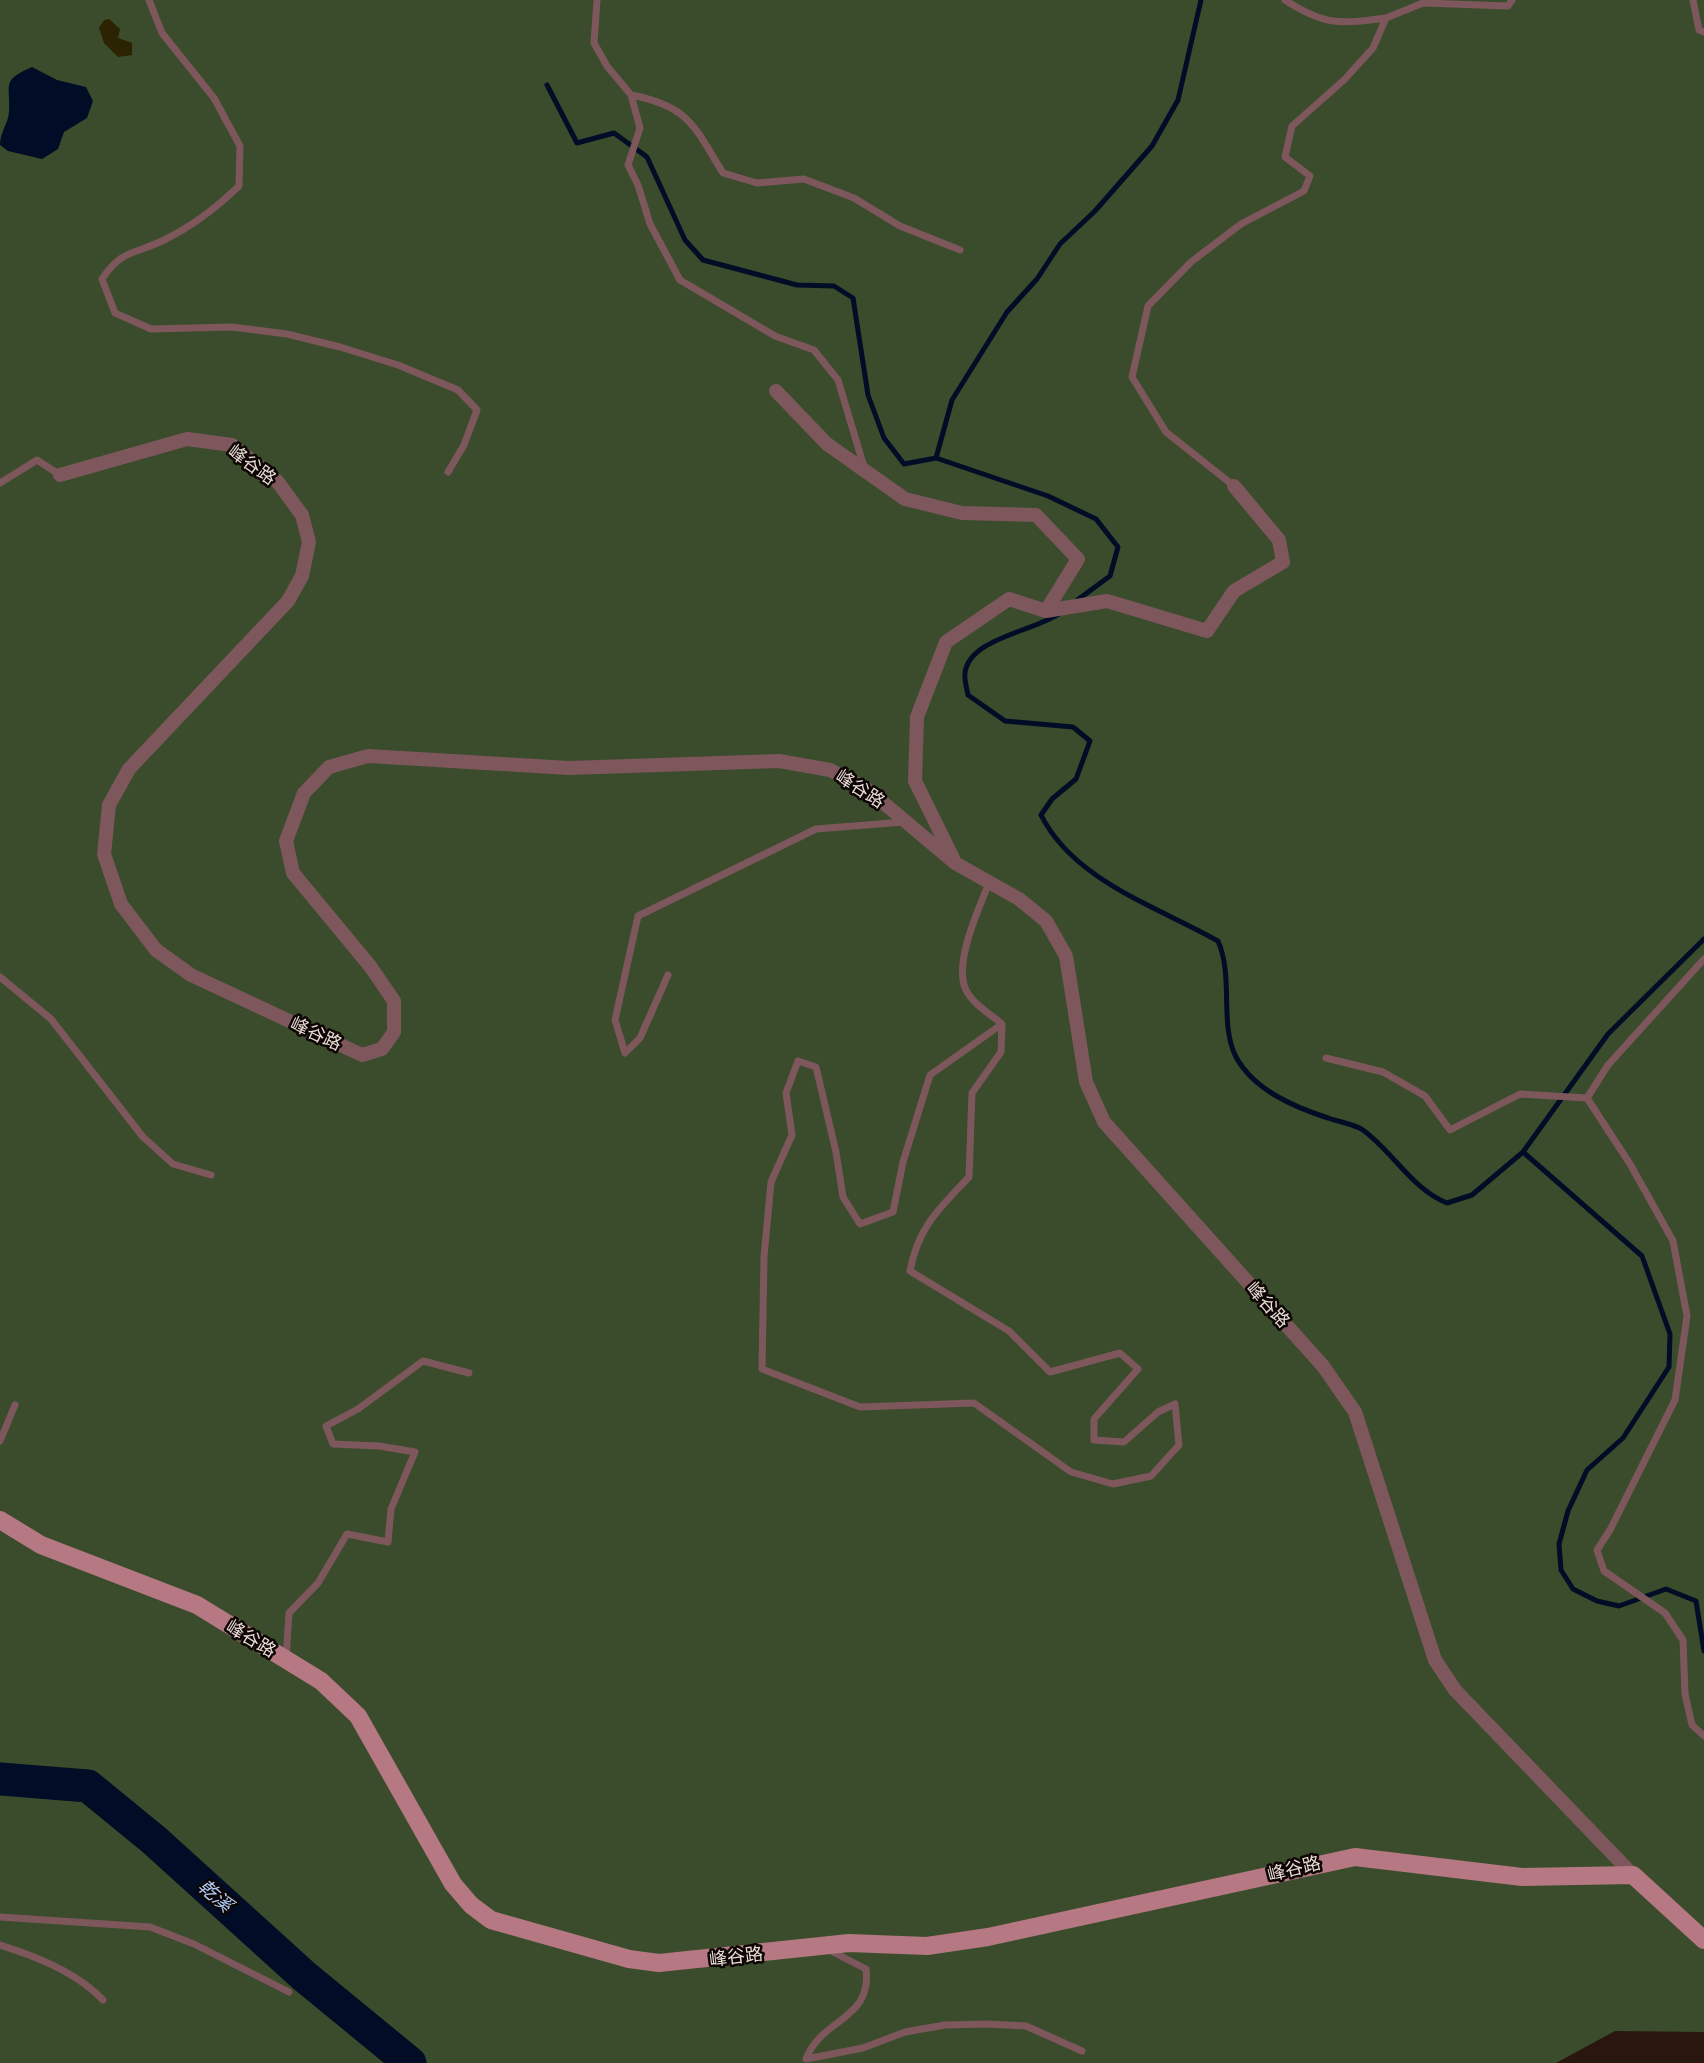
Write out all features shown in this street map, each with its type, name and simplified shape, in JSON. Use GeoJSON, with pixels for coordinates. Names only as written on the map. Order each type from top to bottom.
{"type":"FeatureCollection","features":[{"type":"Feature","properties":{"kind":"street"},"geometry":{"type":"LineString","coordinates":[[776,391],[827,444],[905,499],[962,513],[1036,515],[1078,559],[1047,610]]}},
{"type":"Feature","properties":{"kind":"street","name":"峰谷路"},"geometry":{"type":"LineString","coordinates":[[60,475],[187,439],[232,446],[277,481],[302,515],[309,542],[298,584],[288,601],[129,769],[109,805],[104,854],[121,904],[156,950],[191,975],[362,1055],[382,1049],[394,1032],[394,1001],[370,967],[293,873],[286,841],[304,793],[329,767],[368,756],[569,768],[779,761],[831,770],[867,789],[956,863],[1046,921],[1066,956],[1086,1082],[1104,1122],[1323,1366],[1355,1412],[1435,1660],[1455,1690],[1633,1875],[1704,1940]]}},
{"type":"Feature","properties":{"kind":"street"},"geometry":{"type":"LineString","coordinates":[[956,863],[915,781],[918,717],[946,642],[1009,599],[1047,610],[1107,601],[1207,631],[1234,591],[1283,562],[1279,540],[1234,486]]}},
{"type":"Feature","properties":{"kind":"street","name":"峰谷路"},"geometry":{"type":"LineString","coordinates":[[0,1521],[41,1545],[197,1605],[321,1681],[358,1716],[453,1884],[471,1905],[491,1920],[629,1959],[659,1963],[849,1943],[927,1946],[988,1937],[1355,1857],[1522,1877],[1633,1875]]}},
{"type":"Feature","properties":{"kind":"lane"},"geometry":{"type":"LineString","coordinates":[[149,0],[162,33],[214,98],[240,146],[239,186],[212,212],[163,240],[116,259],[102,279],[115,313],[151,329],[232,327],[287,334],[398,365],[458,390],[477,410],[464,445],[448,472]]}},
{"type":"Feature","properties":{"kind":"lane"},"geometry":{"type":"LineString","coordinates":[[597,0],[594,43],[607,66],[631,95],[639,128],[628,165],[650,224],[680,280],[775,335],[814,351],[838,380],[865,471]]}},
{"type":"Feature","properties":{"kind":"lane"},"geometry":{"type":"LineString","coordinates":[[1285,0],[1307,15],[1340,24],[1386,18],[1423,4],[1508,6],[1511,0]]}},
{"type":"Feature","properties":{"kind":"lane"},"geometry":{"type":"LineString","coordinates":[[1693,0],[1699,30],[1704,32]]}},
{"type":"Feature","properties":{"kind":"lane"},"geometry":{"type":"LineString","coordinates":[[1234,486],[1166,432],[1132,377],[1148,306],[1191,262],[1241,224],[1304,191],[1310,176],[1284,157],[1292,126],[1344,80],[1366,56],[1386,18]]}},
{"type":"Feature","properties":{"kind":"lane"},"geometry":{"type":"LineString","coordinates":[[631,95],[660,100],[686,115],[723,173],[757,184],[803,179],[853,198],[900,226],[960,250]]}},
{"type":"Feature","properties":{"kind":"lane"},"geometry":{"type":"LineString","coordinates":[[0,483],[37,460],[60,475]]}},
{"type":"Feature","properties":{"kind":"lane"},"geometry":{"type":"LineString","coordinates":[[668,975],[640,1038],[625,1053],[615,1020],[638,915],[816,829],[906,821]]}},
{"type":"Feature","properties":{"kind":"lane"},"geometry":{"type":"LineString","coordinates":[[989,882],[963,950],[965,988],[981,1008],[1002,1024]]}},
{"type":"Feature","properties":{"kind":"lane"},"geometry":{"type":"LineString","coordinates":[[1587,1098],[1608,1065],[1704,959]]}},
{"type":"Feature","properties":{"kind":"lane"},"geometry":{"type":"LineString","coordinates":[[0,977],[51,1019],[143,1137],[173,1164],[211,1175]]}},
{"type":"Feature","properties":{"kind":"lane"},"geometry":{"type":"LineString","coordinates":[[1002,1024],[1001,1052],[972,1093],[968,1177],[925,1224],[915,1247],[910,1271],[1009,1331],[1050,1372],[1120,1353],[1138,1369],[1094,1419],[1094,1440],[1124,1442],[1158,1412],[1175,1404],[1179,1445],[1151,1476],[1113,1484],[1071,1472],[974,1403],[860,1407],[762,1370],[764,1257],[771,1182],[792,1135],[786,1093],[798,1061],[817,1067],[843,1197],[860,1224],[893,1212],[903,1162],[930,1075],[1002,1024]]}},
{"type":"Feature","properties":{"kind":"lane"},"geometry":{"type":"LineString","coordinates":[[1326,1058],[1383,1072],[1425,1096],[1450,1130],[1520,1094],[1587,1098]]}},
{"type":"Feature","properties":{"kind":"lane"},"geometry":{"type":"LineString","coordinates":[[1587,1098],[1630,1164],[1673,1241],[1687,1316],[1675,1400],[1610,1530],[1597,1550],[1604,1571],[1645,1602],[1665,1613],[1683,1640],[1685,1694],[1692,1725],[1704,1736]]}},
{"type":"Feature","properties":{"kind":"lane"},"geometry":{"type":"LineString","coordinates":[[286,1660],[289,1613],[318,1583],[347,1534],[388,1542],[391,1509],[415,1452],[379,1446],[333,1444],[326,1426],[358,1409],[423,1361],[469,1373]]}},
{"type":"Feature","properties":{"kind":"lane"},"geometry":{"type":"LineString","coordinates":[[0,1441],[15,1405]]}},
{"type":"Feature","properties":{"kind":"lane"},"geometry":{"type":"LineString","coordinates":[[0,1917],[150,1927],[194,1944],[289,1992]]}},
{"type":"Feature","properties":{"kind":"lane"},"geometry":{"type":"LineString","coordinates":[[0,1945],[32,1955],[89,1985],[103,2000]]}},
{"type":"Feature","properties":{"kind":"lane"},"geometry":{"type":"LineString","coordinates":[[802,2061],[813,2041],[854,2011],[868,1988],[866,1969],[822,1947]]}},
{"type":"Feature","properties":{"kind":"lane"},"geometry":{"type":"LineString","coordinates":[[802,2061],[863,2048],[905,2032],[966,2024],[1026,2026],[1082,2051]]}},
{"type":"Feature","properties":{"kind":"green space"},"geometry":{"type":"Polygon","coordinates":[[[0,0],[1704,0],[1704,2032],[1615,2031],[1556,2063],[0,2063],[0,0]]]}},
{"type":"Feature","properties":{"kind":"sand"},"geometry":{"type":"Polygon","coordinates":[[[109,19],[120,29],[118,38],[132,43],[132,55],[118,57],[104,43],[99,28],[104,20],[109,19]]]}},
{"type":"Feature","properties":{"kind":"water"},"geometry":{"type":"Polygon","coordinates":[[[32,67],[57,80],[86,87],[93,101],[87,118],[64,132],[58,149],[42,159],[8,151],[0,145],[9,112],[9,84],[15,76],[32,67]]]}},
{"type":"Feature","properties":{"kind":"waterway"},"geometry":{"type":"LineString","coordinates":[[1076,601],[1110,576],[1118,547],[1096,519],[1048,496],[936,458],[952,400],[1007,312],[1037,279],[1060,244],[1095,211],[1152,146],[1178,100],[1201,0]]}},
{"type":"Feature","properties":{"kind":"waterway"},"geometry":{"type":"LineString","coordinates":[[547,85],[577,143],[614,133],[647,157],[685,240],[703,260],[797,285],[834,286],[853,298],[868,395],[884,438],[904,464],[936,458]]}},
{"type":"Feature","properties":{"kind":"waterway"},"geometry":{"type":"LineString","coordinates":[[1060,613],[990,643],[978,651],[969,661],[965,673],[968,695],[1005,721],[1073,727],[1090,741],[1076,779],[1052,799],[1041,815],[1056,838],[1074,858],[1096,875],[1144,904],[1218,941],[1225,970],[1231,1044],[1236,1057],[1253,1079],[1289,1103],[1363,1130],[1413,1180],[1447,1203],[1472,1195],[1523,1152],[1642,1256],[1670,1334],[1669,1367],[1623,1438],[1587,1470],[1568,1511],[1559,1544],[1561,1570],[1573,1589],[1597,1601],[1619,1606],[1666,1589],[1696,1601],[1704,1651]]}},
{"type":"Feature","properties":{"kind":"waterway"},"geometry":{"type":"LineString","coordinates":[[1523,1152],[1608,1034],[1704,939]]}},
{"type":"Feature","properties":{"kind":"waterway","name":"乾溪"},"geometry":{"type":"LineString","coordinates":[[0,1779],[88,1786],[154,1840],[304,1976],[410,2063]]}}]}
